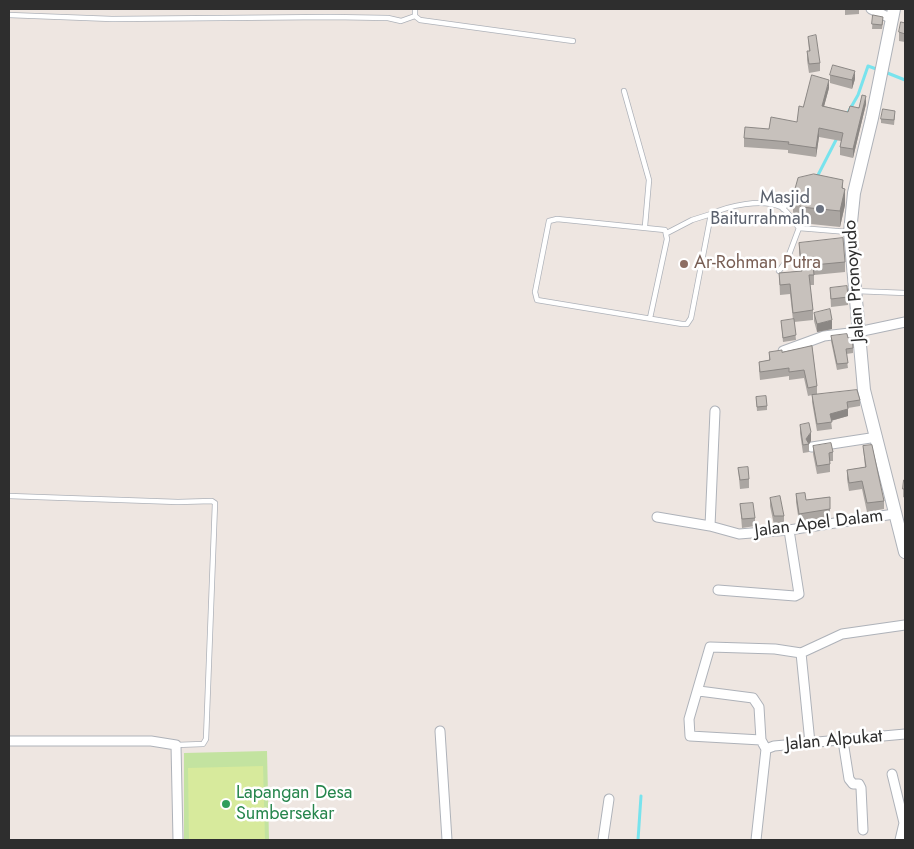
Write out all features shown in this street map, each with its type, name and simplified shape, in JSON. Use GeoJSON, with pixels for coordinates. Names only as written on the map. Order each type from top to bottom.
{"type":"FeatureCollection","features":[{"type":"Feature","properties":{"kind":"main road","name":"Jalan Pronoyudo"},"geometry":{"type":"LineString","coordinates":[[893,14],[885,57],[850,192],[850,232],[858,332],[860,390],[876,438],[899,522],[905,552]]}},
{"type":"Feature","properties":{"kind":"street"},"geometry":{"type":"LineString","coordinates":[[871,9],[893,14]]}},
{"type":"Feature","properties":{"kind":"street"},"geometry":{"type":"LineString","coordinates":[[783,351],[824,336],[858,332],[905,322]]}},
{"type":"Feature","properties":{"kind":"street"},"geometry":{"type":"LineString","coordinates":[[710,526],[715,412]]}},
{"type":"Feature","properties":{"kind":"street"},"geometry":{"type":"LineString","coordinates":[[812,447],[876,438]]}},
{"type":"Feature","properties":{"kind":"street","name":"Jalan Apel Dalam"},"geometry":{"type":"LineString","coordinates":[[657,517],[710,526],[739,534],[899,522]]}},
{"type":"Feature","properties":{"kind":"street"},"geometry":{"type":"LineString","coordinates":[[718,590],[758,595],[795,596],[799,594],[789,530]]}},
{"type":"Feature","properties":{"kind":"street"},"geometry":{"type":"LineString","coordinates":[[761,740],[690,736],[689,719],[710,647],[775,648],[802,653],[842,634],[905,625]]}},
{"type":"Feature","properties":{"kind":"street"},"geometry":{"type":"LineString","coordinates":[[802,653],[810,743]]}},
{"type":"Feature","properties":{"kind":"street"},"geometry":{"type":"LineString","coordinates":[[698,691],[753,698],[759,707],[761,740],[766,749]]}},
{"type":"Feature","properties":{"kind":"street"},"geometry":{"type":"LineString","coordinates":[[440,731],[447,840]]}},
{"type":"Feature","properties":{"kind":"street","name":"Jalan Alpukat"},"geometry":{"type":"LineString","coordinates":[[756,840],[766,749],[774,746],[905,734]]}},
{"type":"Feature","properties":{"kind":"street"},"geometry":{"type":"LineString","coordinates":[[9,741],[151,741],[176,744],[178,840]]}},
{"type":"Feature","properties":{"kind":"street"},"geometry":{"type":"LineString","coordinates":[[843,741],[849,779],[853,784],[859,784],[861,788],[863,830]]}},
{"type":"Feature","properties":{"kind":"street"},"geometry":{"type":"LineString","coordinates":[[892,774],[904,823],[900,840]]}},
{"type":"Feature","properties":{"kind":"street"},"geometry":{"type":"LineString","coordinates":[[603,840],[609,799]]}},
{"type":"Feature","properties":{"kind":"lane"},"geometry":{"type":"LineString","coordinates":[[415,9],[415,16]]}},
{"type":"Feature","properties":{"kind":"lane"},"geometry":{"type":"LineString","coordinates":[[9,14],[112,19],[331,17],[388,18],[402,21],[415,16]]}},
{"type":"Feature","properties":{"kind":"lane"},"geometry":{"type":"LineString","coordinates":[[415,16],[420,20],[573,41]]}},
{"type":"Feature","properties":{"kind":"lane"},"geometry":{"type":"LineString","coordinates":[[624,92],[649,180],[645,226]]}},
{"type":"Feature","properties":{"kind":"lane"},"geometry":{"type":"LineString","coordinates":[[783,209],[794,192],[802,189]]}},
{"type":"Feature","properties":{"kind":"lane"},"geometry":{"type":"LineString","coordinates":[[667,233],[722,208],[762,204],[783,209],[799,228],[850,232]]}},
{"type":"Feature","properties":{"kind":"lane"},"geometry":{"type":"LineString","coordinates":[[650,318],[668,240],[667,233],[661,228],[645,226],[551,219],[548,225],[535,296],[539,301],[682,324],[690,321],[711,214]]}},
{"type":"Feature","properties":{"kind":"lane"},"geometry":{"type":"LineString","coordinates":[[779,271],[787,260],[799,228]]}},
{"type":"Feature","properties":{"kind":"lane"},"geometry":{"type":"LineString","coordinates":[[854,290],[905,292]]}},
{"type":"Feature","properties":{"kind":"lane"},"geometry":{"type":"LineString","coordinates":[[9,496],[178,502],[212,501],[215,503],[206,739],[202,744],[176,744]]}},
{"type":"Feature","properties":{"kind":"green space","name":"Lapangan Desa Sumbersekar"},"geometry":{"type":"Polygon","coordinates":[[[267,751],[269,840],[184,840],[184,753],[267,751]]]}},
{"type":"Feature","properties":{"kind":"green space","name":"Lapangan Desa Sumbersekar"},"geometry":{"type":"Polygon","coordinates":[[[263,766],[265,840],[189,840],[188,768],[263,766]]]}},
{"type":"Feature","properties":{"kind":"building"},"geometry":{"type":"Polygon","coordinates":[[[873,15],[883,17],[882,25],[872,24],[873,15]]]}},
{"type":"Feature","properties":{"kind":"building"},"geometry":{"type":"Polygon","coordinates":[[[901,22],[905,23],[905,34],[899,32],[901,22]]]}},
{"type":"Feature","properties":{"kind":"building"},"geometry":{"type":"Polygon","coordinates":[[[816,35],[820,63],[809,64],[807,51],[810,51],[808,37],[816,35]]]}},
{"type":"Feature","properties":{"kind":"building"},"geometry":{"type":"Polygon","coordinates":[[[833,65],[855,71],[852,80],[830,75],[833,65]]]}},
{"type":"Feature","properties":{"kind":"building"},"geometry":{"type":"Polygon","coordinates":[[[812,75],[829,80],[822,106],[848,112],[850,106],[859,108],[862,95],[866,96],[853,149],[840,147],[843,133],[819,128],[816,148],[788,144],[789,142],[744,138],[745,127],[769,129],[771,117],[797,122],[799,106],[803,107],[812,75]]]}},
{"type":"Feature","properties":{"kind":"building"},"geometry":{"type":"Polygon","coordinates":[[[883,109],[895,111],[894,120],[881,119],[883,109]]]}},
{"type":"Feature","properties":{"kind":"building"},"geometry":{"type":"Polygon","coordinates":[[[814,174],[843,180],[842,188],[845,189],[840,211],[801,207],[793,196],[798,178],[814,174]]]}},
{"type":"Feature","properties":{"kind":"building"},"geometry":{"type":"Polygon","coordinates":[[[843,238],[845,262],[813,265],[814,275],[809,275],[813,310],[793,313],[790,284],[780,285],[779,273],[802,271],[799,243],[843,238]]]}},
{"type":"Feature","properties":{"kind":"building"},"geometry":{"type":"Polygon","coordinates":[[[847,286],[848,297],[831,299],[830,288],[847,286]]]}},
{"type":"Feature","properties":{"kind":"building"},"geometry":{"type":"Polygon","coordinates":[[[830,309],[832,320],[817,324],[814,313],[830,309]]]}},
{"type":"Feature","properties":{"kind":"building"},"geometry":{"type":"Polygon","coordinates":[[[794,319],[796,335],[783,338],[781,321],[794,319]]]}},
{"type":"Feature","properties":{"kind":"building"},"geometry":{"type":"Polygon","coordinates":[[[847,334],[848,338],[852,338],[853,348],[846,349],[848,363],[837,364],[831,336],[847,334]]]}},
{"type":"Feature","properties":{"kind":"building"},"geometry":{"type":"Polygon","coordinates":[[[812,346],[817,386],[808,388],[804,370],[789,372],[789,368],[760,372],[759,362],[770,360],[769,352],[782,350],[782,352],[812,346]]]}},
{"type":"Feature","properties":{"kind":"building"},"geometry":{"type":"Polygon","coordinates":[[[857,390],[860,400],[847,402],[848,409],[830,414],[832,422],[817,424],[812,395],[857,390]]]}},
{"type":"Feature","properties":{"kind":"building"},"geometry":{"type":"Polygon","coordinates":[[[766,396],[767,406],[757,407],[756,397],[766,396]]]}},
{"type":"Feature","properties":{"kind":"building"},"geometry":{"type":"Polygon","coordinates":[[[809,423],[811,432],[806,439],[809,444],[803,445],[800,425],[809,423]]]}},
{"type":"Feature","properties":{"kind":"building"},"geometry":{"type":"Polygon","coordinates":[[[831,443],[833,452],[829,453],[830,464],[817,466],[813,446],[831,443]]]}},
{"type":"Feature","properties":{"kind":"building"},"geometry":{"type":"Polygon","coordinates":[[[872,445],[884,501],[867,503],[862,481],[849,483],[847,470],[866,467],[863,446],[872,445]]]}},
{"type":"Feature","properties":{"kind":"building"},"geometry":{"type":"Polygon","coordinates":[[[748,467],[749,479],[740,480],[738,468],[748,467]]]}},
{"type":"Feature","properties":{"kind":"building"},"geometry":{"type":"Polygon","coordinates":[[[805,493],[806,500],[830,497],[830,509],[799,514],[796,494],[805,493]]]}},
{"type":"Feature","properties":{"kind":"building"},"geometry":{"type":"Polygon","coordinates":[[[780,496],[784,516],[774,516],[770,498],[780,496]]]}},
{"type":"Feature","properties":{"kind":"building"},"geometry":{"type":"Polygon","coordinates":[[[753,503],[755,518],[742,519],[740,504],[753,503]]]}},
{"type":"Feature","properties":{"kind":"waterway"},"geometry":{"type":"LineString","coordinates":[[846,116],[858,95],[868,66],[879,70]]}},
{"type":"Feature","properties":{"kind":"waterway"},"geometry":{"type":"LineString","coordinates":[[885,72],[905,80]]}},
{"type":"Feature","properties":{"kind":"waterway"},"geometry":{"type":"LineString","coordinates":[[817,177],[837,138]]}},
{"type":"Feature","properties":{"kind":"waterway"},"geometry":{"type":"LineString","coordinates":[[638,840],[641,796]]}},
{"type":"Feature","properties":{"kind":"place","name":"Masjid Baiturrahmah"},"geometry":{"type":"Point","coordinates":[820,209]}},
{"type":"Feature","properties":{"kind":"place","name":"Ar-Rohman Putra"},"geometry":{"type":"Point","coordinates":[684,264]}},
{"type":"Feature","properties":{"kind":"place","name":"Lapangan Desa Sumbersekar"},"geometry":{"type":"Point","coordinates":[226,804]}}]}
